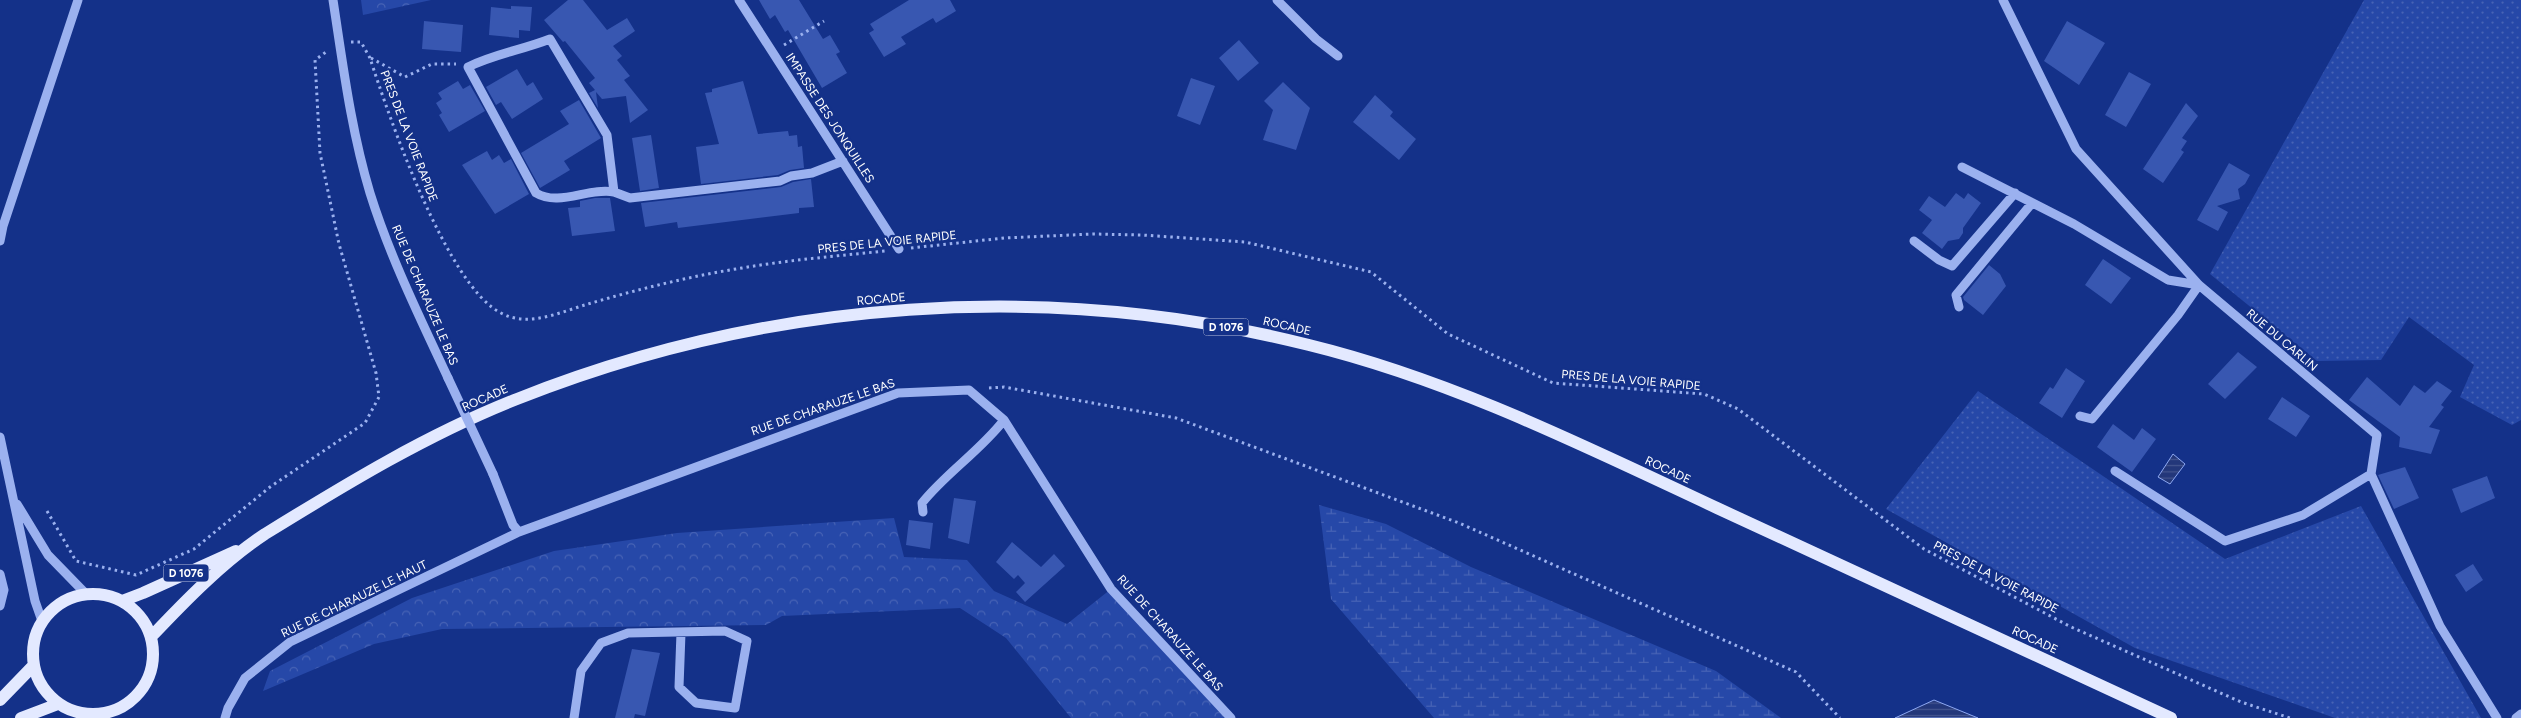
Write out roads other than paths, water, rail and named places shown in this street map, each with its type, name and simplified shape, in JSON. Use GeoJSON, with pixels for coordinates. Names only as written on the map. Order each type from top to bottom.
{"type":"FeatureCollection","features":[{"type":"Feature","properties":{"kind":"main road","name":"ROCADE"},"geometry":{"type":"LineString","coordinates":[[122,601],[250,544],[380,465],[446,430],[515,399],[603,368],[677,346],[760,328],[832,317],[975,307],[1075,308],[1150,315],[1235,328],[1312,345],[1383,366],[1488,404],[1589,448],[2171,718]]}},
{"type":"Feature","properties":{"kind":"main road","name":"ROCADE"},"geometry":{"type":"LineString","coordinates":[[152,637],[182,605],[250,544]]}},
{"type":"Feature","properties":{"kind":"main road"},"geometry":{"type":"LineString","coordinates":[[86,594],[104,595],[122,601],[135,610],[145,622],[152,637],[154,656],[151,674],[142,691],[129,704],[112,712],[94,715],[75,712],[58,704],[42,687],[34,665],[33,650],[36,635],[42,622],[61,603],[86,594]]}},
{"type":"Feature","properties":{"kind":"main road"},"geometry":{"type":"LineString","coordinates":[[0,700],[34,665]]}},
{"type":"Feature","properties":{"kind":"main road"},"geometry":{"type":"LineString","coordinates":[[21,718],[58,704]]}},
{"type":"Feature","properties":{"kind":"street"},"geometry":{"type":"LineString","coordinates":[[0,241],[3,226],[78,0]]}},
{"type":"Feature","properties":{"kind":"street","name":"RUE DE CHARAUZE LE BAS"},"geometry":{"type":"LineString","coordinates":[[333,0],[353,126],[370,194],[395,263],[493,474],[513,525],[519,532],[898,393],[969,390],[1004,420],[1111,589],[1231,718]]}},
{"type":"Feature","properties":{"kind":"street","name":"IMPASSE DES JONQUILLES"},"geometry":{"type":"LineString","coordinates":[[739,0],[899,249]]}},
{"type":"Feature","properties":{"kind":"street"},"geometry":{"type":"LineString","coordinates":[[1277,0],[1316,39],[1338,56]]}},
{"type":"Feature","properties":{"kind":"street","name":"RUE DU CARLIN"},"geometry":{"type":"LineString","coordinates":[[2003,0],[2076,149],[2199,285],[2377,435],[2371,474]]}},
{"type":"Feature","properties":{"kind":"street"},"geometry":{"type":"LineString","coordinates":[[614,192],[607,135],[550,39],[524,49],[491,56],[468,67],[536,193],[544,198],[605,190],[630,198],[780,181],[791,176],[812,173],[843,162]]}},
{"type":"Feature","properties":{"kind":"street"},"geometry":{"type":"LineString","coordinates":[[1962,167],[2074,224],[2168,280],[2199,285],[2178,315],[2092,419],[2080,416]]}},
{"type":"Feature","properties":{"kind":"street"},"geometry":{"type":"LineString","coordinates":[[1914,241],[1939,260],[1952,266],[2014,194]]}},
{"type":"Feature","properties":{"kind":"street"},"geometry":{"type":"LineString","coordinates":[[1958,307],[1956,295],[2032,203]]}},
{"type":"Feature","properties":{"kind":"street"},"geometry":{"type":"LineString","coordinates":[[923,512],[922,503],[932,490],[991,437],[1004,420]]}},
{"type":"Feature","properties":{"kind":"street"},"geometry":{"type":"LineString","coordinates":[[0,436],[35,601],[42,622]]}},
{"type":"Feature","properties":{"kind":"street"},"geometry":{"type":"LineString","coordinates":[[2115,471],[2225,542],[2303,515],[2371,474],[2440,626],[2497,718]]}},
{"type":"Feature","properties":{"kind":"street"},"geometry":{"type":"LineString","coordinates":[[13,497],[48,555],[86,594]]}},
{"type":"Feature","properties":{"kind":"street","name":"RUE DE CHARAUZE LE HAUT"},"geometry":{"type":"LineString","coordinates":[[226,718],[228,708],[245,678],[290,642],[519,532]]}},
{"type":"Feature","properties":{"kind":"street"},"geometry":{"type":"LineString","coordinates":[[0,574],[4,590],[0,606]]}},
{"type":"Feature","properties":{"kind":"street"},"geometry":{"type":"LineString","coordinates":[[574,718],[581,671],[601,643],[628,633],[725,631],[747,640],[735,708],[696,703],[679,687],[682,633]]}},
{"type":"Feature","properties":{"kind":"street"},"geometry":{"type":"LineString","coordinates":[[2516,718],[2521,714]]}}]}
